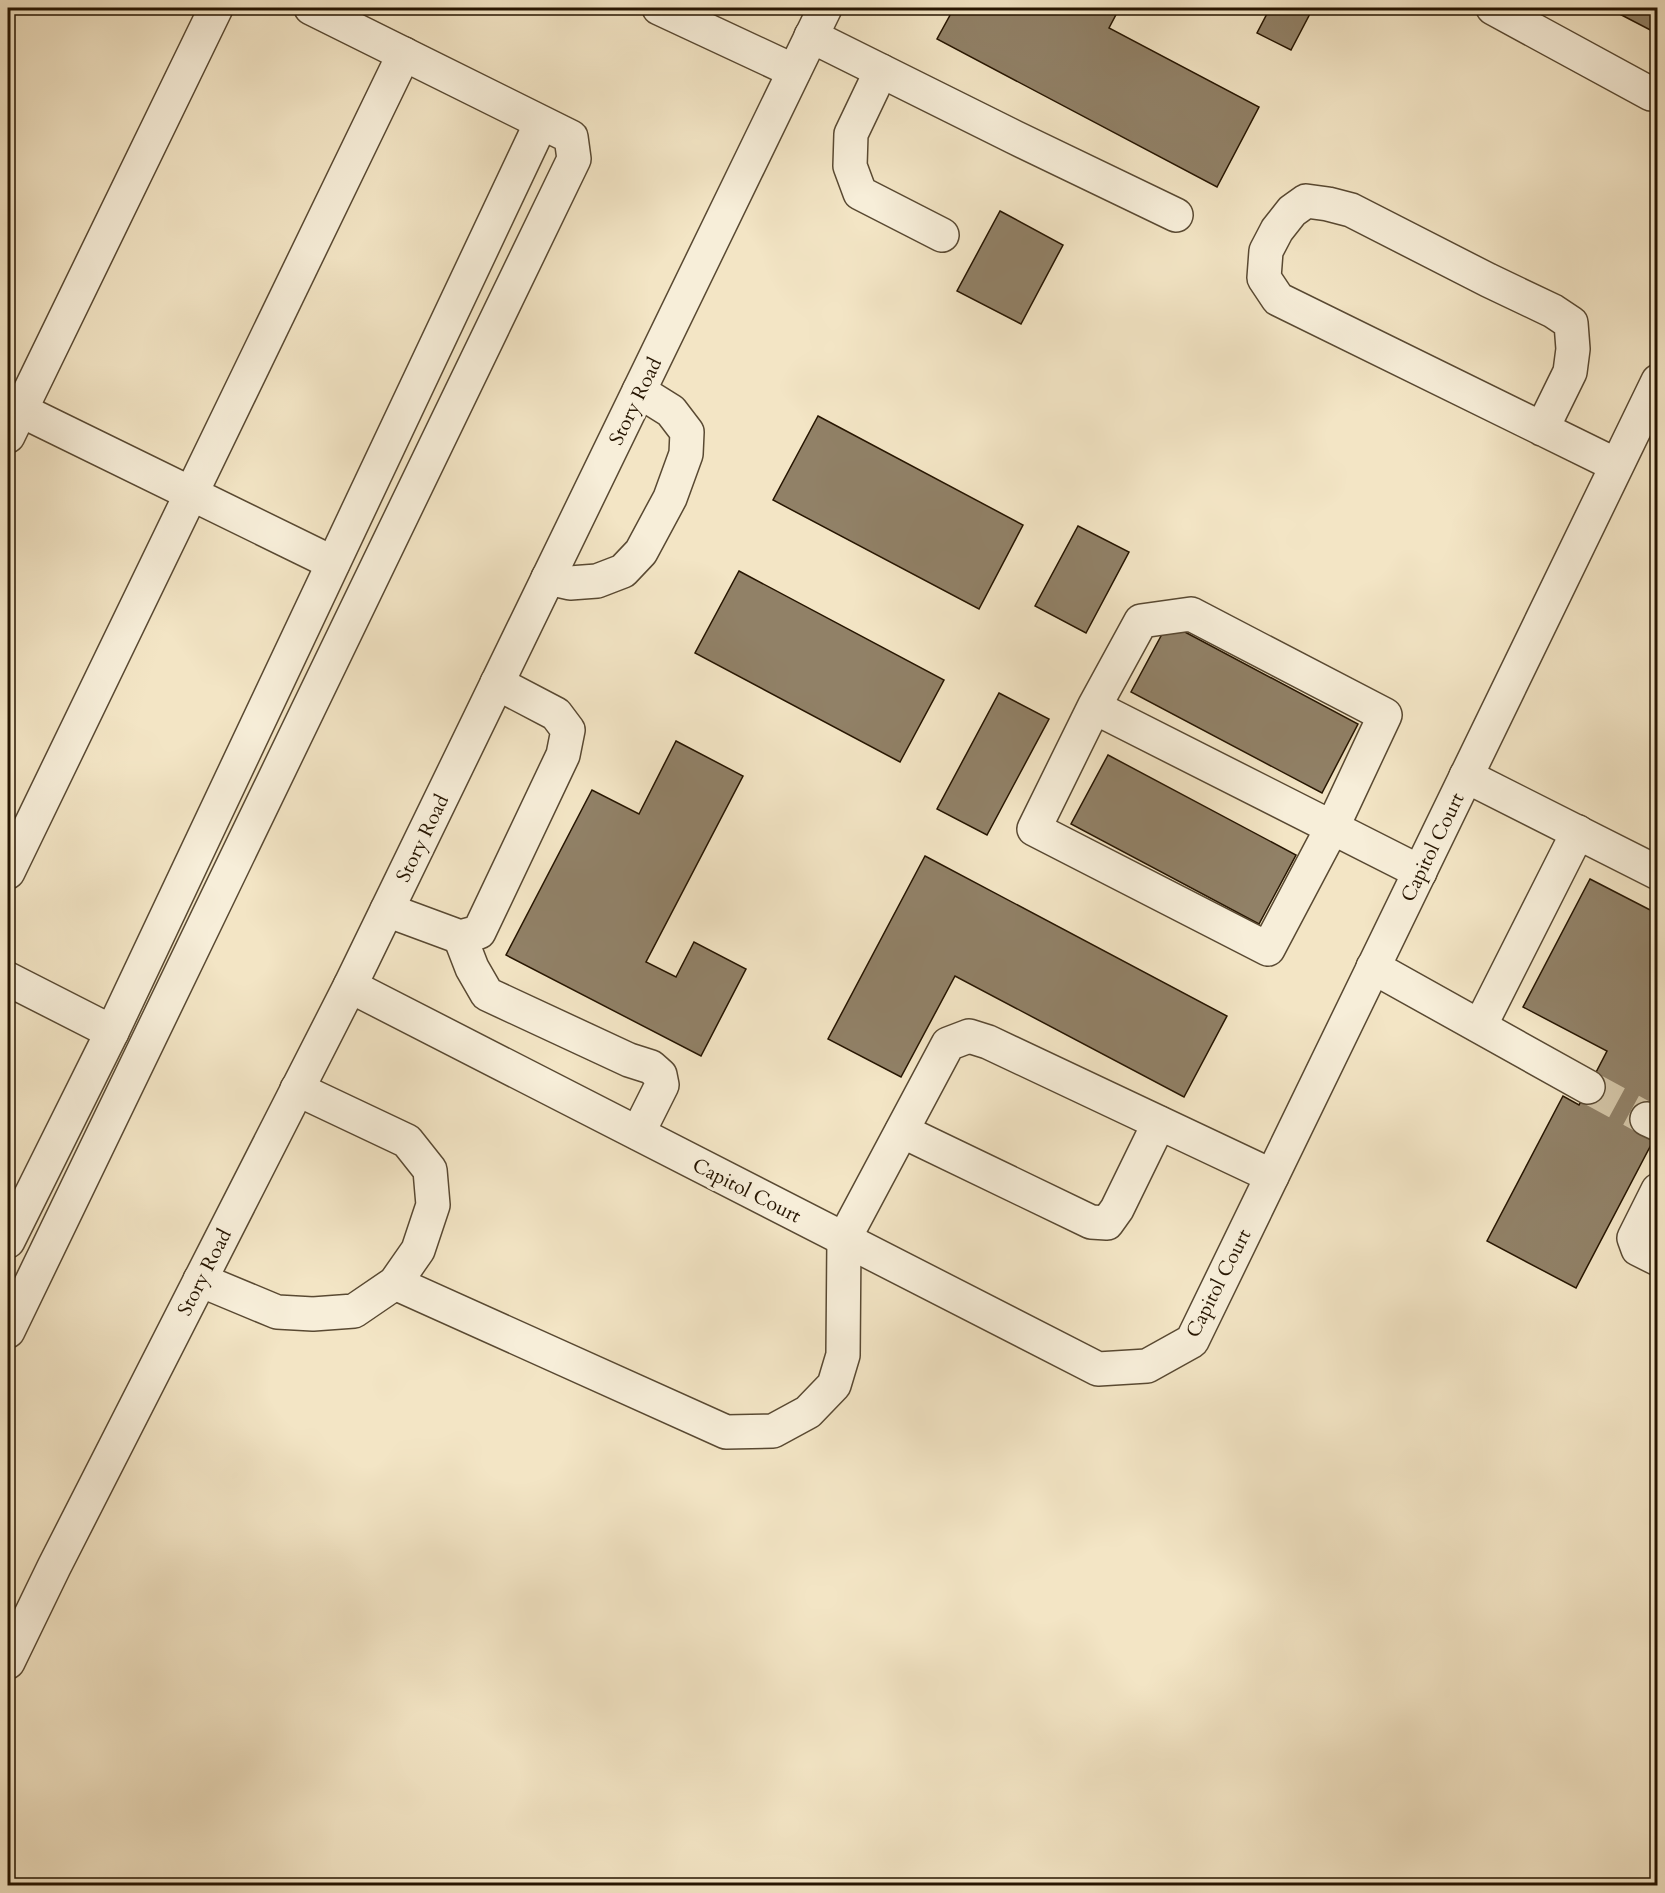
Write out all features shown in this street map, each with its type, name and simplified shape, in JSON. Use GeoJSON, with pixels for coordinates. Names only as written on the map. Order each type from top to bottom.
{"type":"FeatureCollection","features":[{"type":"Feature","properties":{"kind":"street"},"geometry":{"type":"LineString","coordinates":[[216,8],[12,416],[191,494],[333,563]]}},
{"type":"Feature","properties":{"kind":"street"},"geometry":{"type":"LineString","coordinates":[[8,1330],[574,159],[571,137],[311,8]]}},
{"type":"Feature","properties":{"kind":"street"},"geometry":{"type":"LineString","coordinates":[[659,8],[794,71]]}},
{"type":"Feature","properties":{"kind":"street"},"geometry":{"type":"LineString","coordinates":[[1492,8],[1651,94],[1658,91]]}},
{"type":"Feature","properties":{"kind":"street"},"geometry":{"type":"LineString","coordinates":[[818,22],[881,71],[1176,215]]}},
{"type":"Feature","properties":{"kind":"street","name":"Story Road"},"geometry":{"type":"LineString","coordinates":[[8,1662],[54,1567],[350,986],[818,22]]}},
{"type":"Feature","properties":{"kind":"street"},"geometry":{"type":"LineString","coordinates":[[8,872],[404,54]]}},
{"type":"Feature","properties":{"kind":"street"},"geometry":{"type":"LineString","coordinates":[[881,71],[852,134],[850,166],[860,193],[942,235]]}},
{"type":"Feature","properties":{"kind":"street"},"geometry":{"type":"LineString","coordinates":[[8,1241],[112,1032],[541,123]]}},
{"type":"Feature","properties":{"kind":"street"},"geometry":{"type":"LineString","coordinates":[[1542,429],[1570,372],[1573,349],[1571,323],[1553,311],[1351,210],[1306,201],[1292,211],[1277,230],[1266,251],[1264,278],[1278,299],[1542,429],[1616,465]]}},
{"type":"Feature","properties":{"kind":"street","name":"Capitol Court"},"geometry":{"type":"LineString","coordinates":[[350,986],[1098,1369],[1148,1366],[1192,1341],[1658,381]]}},
{"type":"Feature","properties":{"kind":"street"},"geometry":{"type":"LineString","coordinates":[[548,578],[570,582],[597,581],[623,572],[641,552],[670,498],[686,454],[687,432],[671,411],[639,391]]}},
{"type":"Feature","properties":{"kind":"street"},"geometry":{"type":"LineString","coordinates":[[1191,614],[1385,715],[1332,828],[1268,949],[1034,829],[1094,707],[1141,621],[1191,614]]}},
{"type":"Feature","properties":{"kind":"street"},"geometry":{"type":"LineString","coordinates":[[387,910],[460,937],[479,932],[563,755],[568,729],[556,714],[497,683]]}},
{"type":"Feature","properties":{"kind":"street"},"geometry":{"type":"LineString","coordinates":[[1094,707],[1420,872]]}},
{"type":"Feature","properties":{"kind":"street"},"geometry":{"type":"LineString","coordinates":[[1466,776],[1643,866]]}},
{"type":"Feature","properties":{"kind":"street"},"geometry":{"type":"LineString","coordinates":[[1480,1026],[1578,832]]}},
{"type":"Feature","properties":{"kind":"street"},"geometry":{"type":"LineString","coordinates":[[460,937],[472,968],[487,994],[629,1060],[651,1067],[660,1075],[662,1085],[638,1133]]}},
{"type":"Feature","properties":{"kind":"street"},"geometry":{"type":"LineString","coordinates":[[1374,967],[1588,1087]]}},
{"type":"Feature","properties":{"kind":"street"},"geometry":{"type":"LineString","coordinates":[[8,979],[112,1032]]}},
{"type":"Feature","properties":{"kind":"street"},"geometry":{"type":"LineString","coordinates":[[395,1283],[726,1432],[774,1431],[808,1412],[834,1385],[843,1355],[844,1239],[948,1044],[969,1036],[988,1042],[1272,1176]]}},
{"type":"Feature","properties":{"kind":"street"},"geometry":{"type":"LineString","coordinates":[[200,1280],[277,1312],[313,1314],[354,1311],[395,1283],[418,1250],[433,1205],[430,1170],[407,1140],[297,1089]]}},
{"type":"Feature","properties":{"kind":"street"},"geometry":{"type":"LineString","coordinates":[[902,1131],[1091,1222],[1107,1223],[1117,1209],[1159,1123]]}},
{"type":"Feature","properties":{"kind":"street"},"geometry":{"type":"LineString","coordinates":[[1658,1190],[1634,1238],[1638,1249],[1658,1259]]}},
{"type":"Feature","properties":{"kind":"building"},"geometry":{"type":"Polygon","coordinates":[[[954,8],[1116,8],[1119,9],[1109,28],[1259,107],[1217,187],[937,39],[954,8]]]}},
{"type":"Feature","properties":{"kind":"building"},"geometry":{"type":"Polygon","coordinates":[[[1270,8],[1313,8],[1291,50],[1257,33],[1270,8]]]}},
{"type":"Feature","properties":{"kind":"building"},"geometry":{"type":"Polygon","coordinates":[[[1608,8],[1658,8],[1658,34],[1608,8]]]}},
{"type":"Feature","properties":{"kind":"building"},"geometry":{"type":"Polygon","coordinates":[[[1000,211],[1063,245],[1021,324],[957,291],[1000,211]]]}},
{"type":"Feature","properties":{"kind":"building"},"geometry":{"type":"Polygon","coordinates":[[[818,416],[1023,525],[979,609],[773,500],[818,416]]]}},
{"type":"Feature","properties":{"kind":"building"},"geometry":{"type":"Polygon","coordinates":[[[1078,526],[1129,552],[1086,633],[1035,606],[1078,526]]]}},
{"type":"Feature","properties":{"kind":"building"},"geometry":{"type":"Polygon","coordinates":[[[739,571],[944,680],[900,762],[695,653],[739,571]]]}},
{"type":"Feature","properties":{"kind":"building"},"geometry":{"type":"Polygon","coordinates":[[[1168,623],[1358,724],[1322,793],[1131,692],[1168,623]]]}},
{"type":"Feature","properties":{"kind":"building"},"geometry":{"type":"Polygon","coordinates":[[[999,693],[1049,719],[987,835],[937,809],[999,693]]]}},
{"type":"Feature","properties":{"kind":"building"},"geometry":{"type":"Polygon","coordinates":[[[676,741],[743,776],[646,962],[676,977],[694,942],[746,969],[701,1056],[506,955],[592,790],[639,814],[676,741]]]}},
{"type":"Feature","properties":{"kind":"building"},"geometry":{"type":"Polygon","coordinates":[[[1108,755],[1296,855],[1259,924],[1071,824],[1108,755]]]}},
{"type":"Feature","properties":{"kind":"building"},"geometry":{"type":"Polygon","coordinates":[[[925,856],[1227,1016],[1184,1097],[955,976],[901,1077],[828,1039],[925,856]]]}},
{"type":"Feature","properties":{"kind":"building"},"geometry":{"type":"Polygon","coordinates":[[[1590,879],[1658,914],[1658,1100],[1640,1133],[1653,1141],[1576,1288],[1487,1241],[1563,1096],[1579,1105],[1607,1051],[1523,1007],[1590,879]]]}},
{"type":"Feature","properties":{"kind":"tunnel"},"geometry":{"type":"LineString","coordinates":[[1588,1087],[1647,1119]]}}]}
